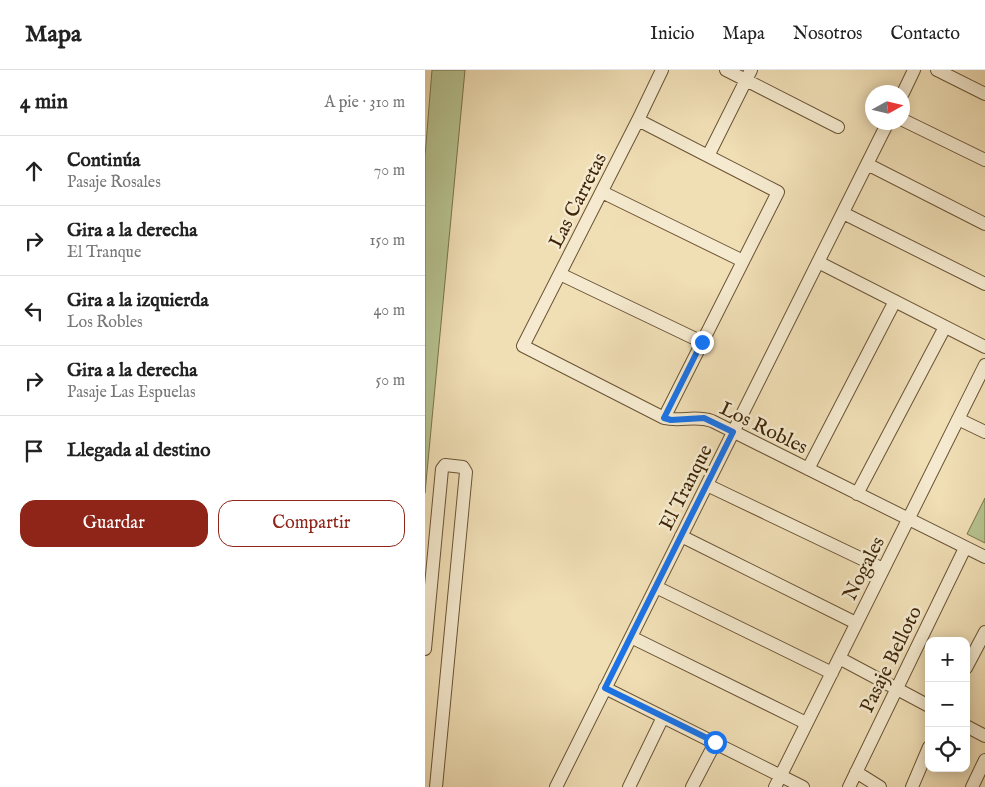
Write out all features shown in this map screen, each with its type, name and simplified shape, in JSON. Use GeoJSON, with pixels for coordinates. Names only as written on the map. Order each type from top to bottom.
{"type":"FeatureCollection","features":[{"type":"Feature","properties":{"kind":"street","name":"Las Carretas"},"geometry":{"type":"LineString","coordinates":[[523,346],[639,120],[662,70]]}},
{"type":"Feature","properties":{"kind":"street"},"geometry":{"type":"LineString","coordinates":[[726,70],[749,75],[838,127]]}},
{"type":"Feature","properties":{"kind":"street"},"geometry":{"type":"LineString","coordinates":[[906,85],[914,70]]}},
{"type":"Feature","properties":{"kind":"street"},"geometry":{"type":"LineString","coordinates":[[937,70],[985,94]]}},
{"type":"Feature","properties":{"kind":"street"},"geometry":{"type":"LineString","coordinates":[[708,156],[749,75]]}},
{"type":"Feature","properties":{"kind":"street"},"geometry":{"type":"LineString","coordinates":[[639,120],[778,192],[664,418]]}},
{"type":"Feature","properties":{"kind":"street"},"geometry":{"type":"LineString","coordinates":[[910,123],[985,160]]}},
{"type":"Feature","properties":{"kind":"street","name":"El Tranque"},"geometry":{"type":"LineString","coordinates":[[556,787],[883,130]]}},
{"type":"Feature","properties":{"kind":"street"},"geometry":{"type":"LineString","coordinates":[[867,164],[985,224]]}},
{"type":"Feature","properties":{"kind":"street"},"geometry":{"type":"LineString","coordinates":[[602,192],[743,261]]}},
{"type":"Feature","properties":{"kind":"street"},"geometry":{"type":"LineString","coordinates":[[843,213],[985,284]]}},
{"type":"Feature","properties":{"kind":"street"},"geometry":{"type":"LineString","coordinates":[[818,262],[985,347]]}},
{"type":"Feature","properties":{"kind":"street"},"geometry":{"type":"LineString","coordinates":[[560,274],[702,342]]}},
{"type":"Feature","properties":{"kind":"street"},"geometry":{"type":"LineString","coordinates":[[808,470],[895,301]]}},
{"type":"Feature","properties":{"kind":"street"},"geometry":{"type":"LineString","coordinates":[[857,494],[945,327]]}},
{"type":"Feature","properties":{"kind":"street","name":"Los Robles"},"geometry":{"type":"LineString","coordinates":[[523,346],[664,418],[671,420],[704,418],[985,557]]}},
{"type":"Feature","properties":{"kind":"street","name":"Nogales"},"geometry":{"type":"LineString","coordinates":[[778,781],[985,365]]}},
{"type":"Feature","properties":{"kind":"street"},"geometry":{"type":"LineString","coordinates":[[958,419],[985,432]]}},
{"type":"Feature","properties":{"kind":"street"},"geometry":{"type":"LineString","coordinates":[[425,648],[442,469],[445,464],[463,467],[466,472],[436,787]]}},
{"type":"Feature","properties":{"kind":"street"},"geometry":{"type":"LineString","coordinates":[[707,485],[883,569]]}},
{"type":"Feature","properties":{"kind":"street"},"geometry":{"type":"LineString","coordinates":[[681,536],[857,623]]}},
{"type":"Feature","properties":{"kind":"street","name":"Pasaje Belloto"},"geometry":{"type":"LineString","coordinates":[[849,787],[965,548]]}},
{"type":"Feature","properties":{"kind":"street"},"geometry":{"type":"LineString","coordinates":[[656,586],[831,673]]}},
{"type":"Feature","properties":{"kind":"street"},"geometry":{"type":"LineString","coordinates":[[970,660],[985,632]]}},
{"type":"Feature","properties":{"kind":"street"},"geometry":{"type":"LineString","coordinates":[[631,637],[807,723]]}},
{"type":"Feature","properties":{"kind":"street"},"geometry":{"type":"LineString","coordinates":[[839,658],[925,704]]}},
{"type":"Feature","properties":{"kind":"street"},"geometry":{"type":"LineString","coordinates":[[605,688],[715,742],[778,781],[803,787]]}},
{"type":"Feature","properties":{"kind":"street"},"geometry":{"type":"LineString","coordinates":[[629,787],[663,717]]}},
{"type":"Feature","properties":{"kind":"street"},"geometry":{"type":"LineString","coordinates":[[968,727],[985,736]]}},
{"type":"Feature","properties":{"kind":"street"},"geometry":{"type":"LineString","coordinates":[[693,787],[715,742]]}},
{"type":"Feature","properties":{"kind":"street"},"geometry":{"type":"LineString","coordinates":[[912,787],[925,756]]}},
{"type":"Feature","properties":{"kind":"street"},"geometry":{"type":"LineString","coordinates":[[972,787],[985,760]]}},
{"type":"Feature","properties":{"kind":"street"},"geometry":{"type":"LineString","coordinates":[[856,772],[880,787]]}},
{"type":"Feature","properties":{"kind":"green space"},"geometry":{"type":"Polygon","coordinates":[[[432,70],[465,70],[425,493],[425,156],[432,70]]]}},
{"type":"Feature","properties":{"kind":"green space"},"geometry":{"type":"Polygon","coordinates":[[[985,498],[985,543],[967,534],[985,498]]]}},
{"type":"Feature","properties":{"kind":"route"},"geometry":{"type":"LineString","coordinates":[[702,342],[664,418],[679,420],[704,418],[733,432],[605,688],[715,742]]}}]}
